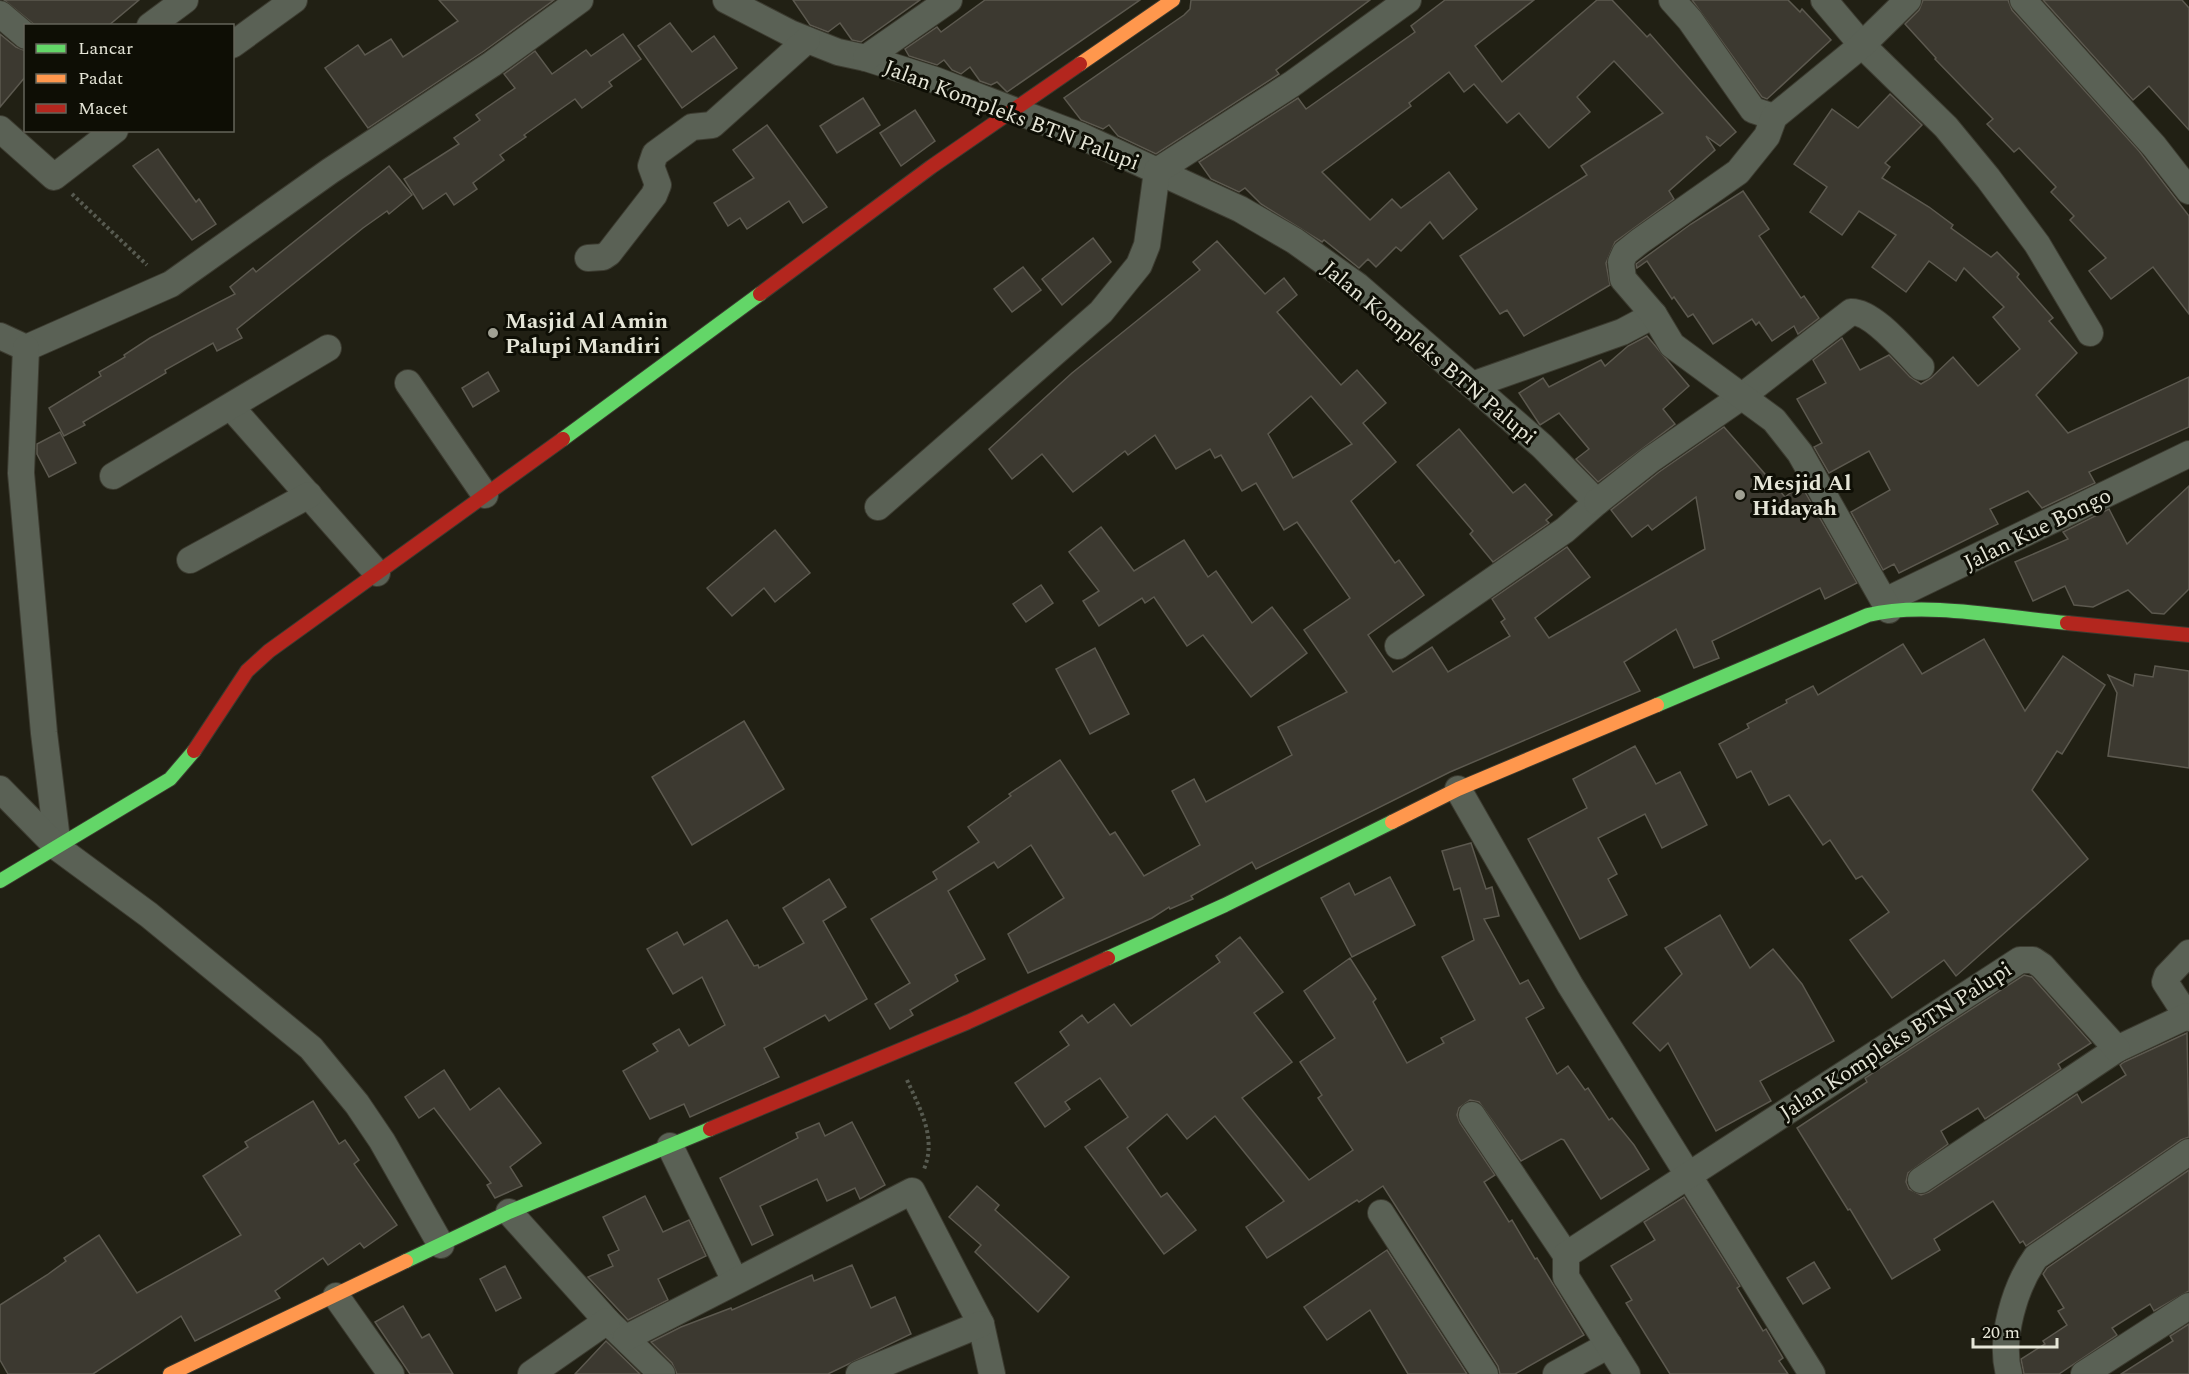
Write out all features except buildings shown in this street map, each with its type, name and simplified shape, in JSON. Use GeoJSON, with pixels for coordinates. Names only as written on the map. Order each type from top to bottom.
{"type":"FeatureCollection","features":[{"type":"Feature","properties":{"kind":"main road"},"geometry":{"type":"LineString","coordinates":[[0,880],[58,848],[123,805],[170,779],[200,744],[247,671],[269,651],[1012,110],[1173,0]]}},
{"type":"Feature","properties":{"kind":"main road"},"geometry":{"type":"LineString","coordinates":[[170,1374],[509,1212],[968,1022],[1225,905],[1458,789],[1887,606],[2189,635]]}},
{"type":"Feature","properties":{"kind":"street"},"geometry":{"type":"LineString","coordinates":[[153,24],[185,0]]}},
{"type":"Feature","properties":{"kind":"street"},"geometry":{"type":"LineString","coordinates":[[234,44],[294,0]]}},
{"type":"Feature","properties":{"kind":"street"},"geometry":{"type":"LineString","coordinates":[[0,336],[26,348],[171,284],[330,171],[492,64],[580,0]]}},
{"type":"Feature","properties":{"kind":"street","name":"Jalan Kompleks BTN Palupi"},"geometry":{"type":"LineString","coordinates":[[726,0],[807,40],[838,52],[866,58],[1081,136],[1216,196],[1295,242],[1358,286],[1542,446],[1597,502]]}},
{"type":"Feature","properties":{"kind":"street"},"geometry":{"type":"LineString","coordinates":[[866,58],[949,0]]}},
{"type":"Feature","properties":{"kind":"street"},"geometry":{"type":"LineString","coordinates":[[878,507],[1101,312],[1139,265],[1148,245],[1157,171],[1282,90],[1408,0]]}},
{"type":"Feature","properties":{"kind":"street"},"geometry":{"type":"LineString","coordinates":[[1672,0],[1690,20],[1753,110],[1774,117]]}},
{"type":"Feature","properties":{"kind":"street"},"geometry":{"type":"LineString","coordinates":[[1824,0],[1862,45],[1946,127],[1988,178],[2037,244],[2090,333]]}},
{"type":"Feature","properties":{"kind":"street"},"geometry":{"type":"LineString","coordinates":[[1887,606],[1800,453],[1774,420],[1672,345],[1654,315],[1623,279],[1621,262],[1625,253],[1738,172],[1767,136],[1774,117],[1862,45],[1908,0]]}},
{"type":"Feature","properties":{"kind":"street"},"geometry":{"type":"LineString","coordinates":[[2023,0],[2154,146],[2189,191]]}},
{"type":"Feature","properties":{"kind":"street"},"geometry":{"type":"LineString","coordinates":[[0,14],[24,34]]}},
{"type":"Feature","properties":{"kind":"street"},"geometry":{"type":"LineString","coordinates":[[588,258],[603,257],[609,253],[654,195],[658,186],[651,166],[655,154],[692,127],[712,125],[807,40]]}},
{"type":"Feature","properties":{"kind":"street"},"geometry":{"type":"LineString","coordinates":[[0,129],[54,177],[112,132]]}},
{"type":"Feature","properties":{"kind":"street"},"geometry":{"type":"LineString","coordinates":[[1398,646],[1565,530],[1650,460],[1741,397],[1851,312],[1858,312],[1880,327],[1921,367]]}},
{"type":"Feature","properties":{"kind":"street"},"geometry":{"type":"LineString","coordinates":[[1472,386],[1623,332],[1654,315]]}},
{"type":"Feature","properties":{"kind":"street"},"geometry":{"type":"LineString","coordinates":[[26,348],[21,473],[44,733],[58,848]]}},
{"type":"Feature","properties":{"kind":"street"},"geometry":{"type":"LineString","coordinates":[[113,476],[328,348]]}},
{"type":"Feature","properties":{"kind":"street"},"geometry":{"type":"LineString","coordinates":[[408,383],[485,495]]}},
{"type":"Feature","properties":{"kind":"street"},"geometry":{"type":"LineString","coordinates":[[231,406],[377,573]]}},
{"type":"Feature","properties":{"kind":"street","name":"Jalan Kue Bongo"},"geometry":{"type":"LineString","coordinates":[[1887,606],[2189,454]]}},
{"type":"Feature","properties":{"kind":"street"},"geometry":{"type":"LineString","coordinates":[[190,560],[309,495]]}},
{"type":"Feature","properties":{"kind":"street"},"geometry":{"type":"LineString","coordinates":[[0,789],[58,848],[149,915],[311,1048],[357,1104],[376,1132],[441,1245]]}},
{"type":"Feature","properties":{"kind":"street"},"geometry":{"type":"LineString","coordinates":[[1458,789],[1570,985],[1812,1374]]}},
{"type":"Feature","properties":{"kind":"street"},"geometry":{"type":"LineString","coordinates":[[1920,1180],[2117,1049],[2188,1017],[2165,982],[2167,976],[2189,953]]}},
{"type":"Feature","properties":{"kind":"street","name":"Jalan Kompleks BTN Palupi"},"geometry":{"type":"LineString","coordinates":[[1566,1255],[2020,960],[2033,960],[2042,966],[2117,1049]]}},
{"type":"Feature","properties":{"kind":"street"},"geometry":{"type":"LineString","coordinates":[[1472,1115],[1566,1255],[1566,1277],[1627,1374]]}},
{"type":"Feature","properties":{"kind":"street"},"geometry":{"type":"LineString","coordinates":[[670,1146],[735,1281]]}},
{"type":"Feature","properties":{"kind":"street"},"geometry":{"type":"LineString","coordinates":[[2009,1374],[2008,1328],[2016,1294],[2026,1271],[2036,1257],[2189,1152]]}},
{"type":"Feature","properties":{"kind":"street"},"geometry":{"type":"LineString","coordinates":[[531,1374],[617,1329],[735,1281],[912,1191],[981,1324],[992,1374]]}},
{"type":"Feature","properties":{"kind":"street"},"geometry":{"type":"LineString","coordinates":[[509,1212],[617,1329],[662,1374]]}},
{"type":"Feature","properties":{"kind":"street"},"geometry":{"type":"LineString","coordinates":[[1381,1214],[1485,1374]]}},
{"type":"Feature","properties":{"kind":"street"},"geometry":{"type":"LineString","coordinates":[[336,1296],[391,1374]]}},
{"type":"Feature","properties":{"kind":"street"},"geometry":{"type":"LineString","coordinates":[[2084,1374],[2189,1306]]}},
{"type":"Feature","properties":{"kind":"street"},"geometry":{"type":"LineString","coordinates":[[859,1374],[981,1324]]}},
{"type":"Feature","properties":{"kind":"street"},"geometry":{"type":"LineString","coordinates":[[1556,1374],[1609,1345]]}},
{"type":"Feature","properties":{"kind":"path"},"geometry":{"type":"LineString","coordinates":[[54,177],[93,216],[171,284]]}},
{"type":"Feature","properties":{"kind":"path"},"geometry":{"type":"LineString","coordinates":[[895,1052],[923,1116],[930,1148],[925,1167],[912,1191]]}},
{"type":"Feature","properties":{"kind":"traffic: fast"},"geometry":{"type":"LineString","coordinates":[[563,439],[760,294]]}},
{"type":"Feature","properties":{"kind":"traffic: fast"},"geometry":{"type":"LineString","coordinates":[[1657,705],[1868,615],[1891,611],[1940,610],[2067,623]]}},
{"type":"Feature","properties":{"kind":"traffic: fast"},"geometry":{"type":"LineString","coordinates":[[0,881],[170,779],[194,751]]}},
{"type":"Feature","properties":{"kind":"traffic: fast"},"geometry":{"type":"LineString","coordinates":[[1108,958],[1225,905],[1392,822]]}},
{"type":"Feature","properties":{"kind":"traffic: fast"},"geometry":{"type":"LineString","coordinates":[[406,1261],[509,1212],[710,1129]]}},
{"type":"Feature","properties":{"kind":"traffic: slow"},"geometry":{"type":"LineString","coordinates":[[1080,64],[1173,0]]}},
{"type":"Feature","properties":{"kind":"traffic: slow"},"geometry":{"type":"LineString","coordinates":[[1392,822],[1458,789],[1657,705]]}},
{"type":"Feature","properties":{"kind":"traffic: slow"},"geometry":{"type":"LineString","coordinates":[[170,1374],[406,1261]]}},
{"type":"Feature","properties":{"kind":"traffic: jam"},"geometry":{"type":"LineString","coordinates":[[760,294],[931,167],[1080,64]]}},
{"type":"Feature","properties":{"kind":"traffic: jam"},"geometry":{"type":"LineString","coordinates":[[194,751],[247,671],[269,651],[563,439]]}},
{"type":"Feature","properties":{"kind":"traffic: jam"},"geometry":{"type":"LineString","coordinates":[[2067,623],[2189,635]]}},
{"type":"Feature","properties":{"kind":"traffic: jam"},"geometry":{"type":"LineString","coordinates":[[710,1129],[968,1022],[1108,958]]}},
{"type":"Feature","properties":{"kind":"place","name":"Masjid Al Amin Palupi Mandiri"},"geometry":{"type":"Point","coordinates":[493,333]}},
{"type":"Feature","properties":{"kind":"place","name":"Mesjid Al Hidayah"},"geometry":{"type":"Point","coordinates":[1740,495]}}]}
